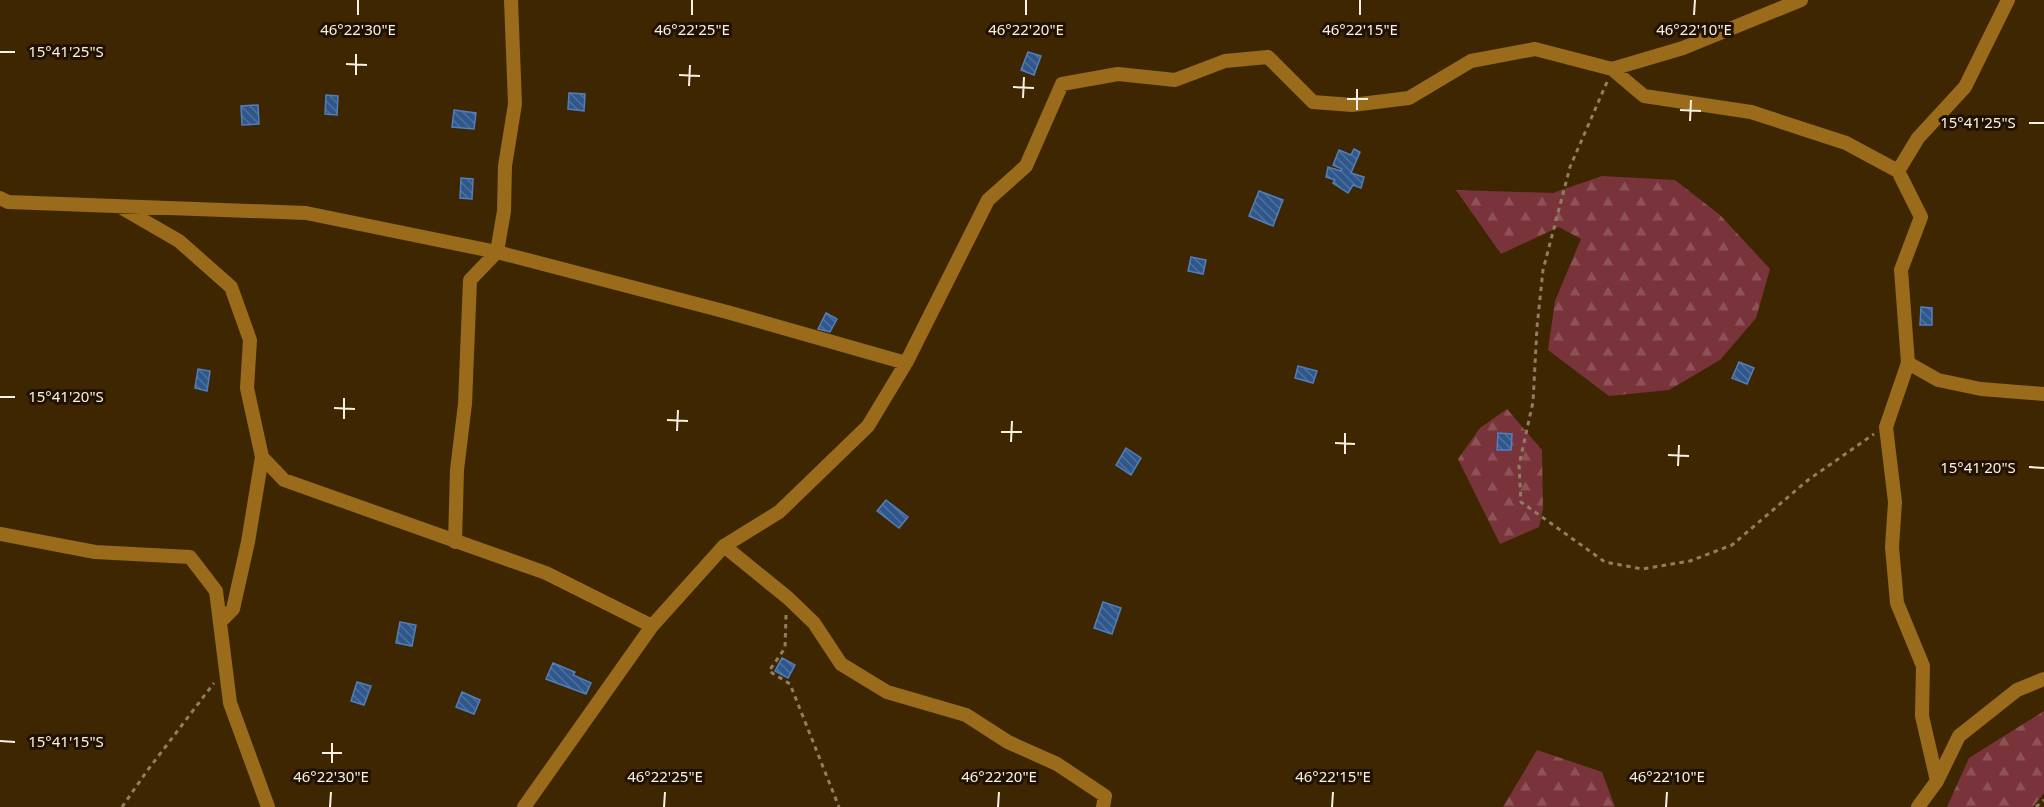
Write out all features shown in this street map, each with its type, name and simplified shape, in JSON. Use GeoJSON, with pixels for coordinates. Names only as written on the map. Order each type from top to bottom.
{"type":"FeatureCollection","features":[{"type":"Feature","properties":{"kind":"street"},"geometry":{"type":"LineString","coordinates":[[454,542],[457,470],[465,404],[470,280],[497,252],[504,211],[506,166],[515,104],[512,0]]}},
{"type":"Feature","properties":{"kind":"street"},"geometry":{"type":"LineString","coordinates":[[1612,69],[1683,48],[1801,0]]}},
{"type":"Feature","properties":{"kind":"street"},"geometry":{"type":"LineString","coordinates":[[1898,171],[1918,138],[1965,87],[2008,0]]}},
{"type":"Feature","properties":{"kind":"street"},"geometry":{"type":"LineString","coordinates":[[524,807],[652,626],[724,546],[779,512],[868,426],[906,363],[988,200],[1026,166],[1062,84],[1118,74],[1175,80],[1225,62],[1268,57],[1313,102],[1352,105],[1409,98],[1471,61],[1535,49],[1612,69],[1644,96],[1751,112],[1846,143],[1898,171],[1921,217],[1901,270],[1908,363],[1886,427],[1895,502],[1892,546],[1897,603],[1923,666],[1922,716],[1937,781]]}},
{"type":"Feature","properties":{"kind":"street"},"geometry":{"type":"LineString","coordinates":[[0,198],[8,202],[306,213],[497,252],[727,312],[906,363]]}},
{"type":"Feature","properties":{"kind":"street"},"geometry":{"type":"LineString","coordinates":[[118,207],[179,241],[231,287],[250,340],[247,388],[262,457],[248,543],[233,609],[220,622]]}},
{"type":"Feature","properties":{"kind":"street"},"geometry":{"type":"LineString","coordinates":[[1908,363],[1938,380],[1981,390],[2044,394]]}},
{"type":"Feature","properties":{"kind":"street"},"geometry":{"type":"LineString","coordinates":[[262,457],[284,480],[546,573],[652,626]]}},
{"type":"Feature","properties":{"kind":"street"},"geometry":{"type":"LineString","coordinates":[[0,534],[95,552],[190,557],[216,591],[230,703],[268,807]]}},
{"type":"Feature","properties":{"kind":"street"},"geometry":{"type":"LineString","coordinates":[[724,546],[788,598],[814,623],[841,664],[887,692],[966,715],[1008,742],[1057,764],[1104,796],[1103,807]]}},
{"type":"Feature","properties":{"kind":"street"},"geometry":{"type":"LineString","coordinates":[[1918,807],[1937,781],[1959,736],[2017,690],[2044,679]]}},
{"type":"Feature","properties":{"kind":"path"},"geometry":{"type":"LineString","coordinates":[[1612,69],[1597,108],[1569,167],[1543,270],[1533,402],[1519,465],[1521,502],[1605,562],[1642,569],[1690,561],[1732,545],[1808,480],[1886,427]]}},
{"type":"Feature","properties":{"kind":"path"},"geometry":{"type":"LineString","coordinates":[[788,598],[785,648],[770,671],[790,684],[839,807]]}},
{"type":"Feature","properties":{"kind":"path"},"geometry":{"type":"LineString","coordinates":[[122,807],[226,667]]}},
{"type":"Feature","properties":{"kind":"path"},"geometry":{"type":"LineString","coordinates":[[2036,807],[2044,800]]}},
{"type":"Feature","properties":{"kind":"green space"},"geometry":{"type":"Polygon","coordinates":[[[1602,176],[1675,180],[1720,215],[1770,269],[1756,318],[1720,360],[1669,390],[1609,396],[1548,350],[1555,301],[1581,239],[1559,227],[1501,254],[1456,190],[1553,193],[1602,176]]]}},
{"type":"Feature","properties":{"kind":"green space"},"geometry":{"type":"Polygon","coordinates":[[[1507,409],[1542,450],[1543,509],[1539,527],[1500,544],[1458,459],[1480,428],[1507,409]]]}},
{"type":"Feature","properties":{"kind":"green space"},"geometry":{"type":"Polygon","coordinates":[[[2044,711],[2044,793],[2033,807],[1947,807],[1969,758],[2044,711]]]}},
{"type":"Feature","properties":{"kind":"green space"},"geometry":{"type":"Polygon","coordinates":[[[1537,750],[1602,772],[1615,807],[1503,807],[1537,750]]]}},
{"type":"Feature","properties":{"kind":"building"},"geometry":{"type":"Polygon","coordinates":[[[1028,52],[1041,56],[1034,75],[1021,70],[1028,52]]]}},
{"type":"Feature","properties":{"kind":"building"},"geometry":{"type":"Polygon","coordinates":[[[569,93],[585,94],[584,111],[568,109],[569,93]]]}},
{"type":"Feature","properties":{"kind":"building"},"geometry":{"type":"Polygon","coordinates":[[[326,95],[338,96],[337,115],[325,114],[326,95]]]}},
{"type":"Feature","properties":{"kind":"building"},"geometry":{"type":"Polygon","coordinates":[[[258,105],[259,124],[242,125],[241,106],[258,105]]]}},
{"type":"Feature","properties":{"kind":"building"},"geometry":{"type":"Polygon","coordinates":[[[454,110],[476,113],[474,129],[452,127],[454,110]]]}},
{"type":"Feature","properties":{"kind":"building"},"geometry":{"type":"Polygon","coordinates":[[[1354,149],[1360,152],[1351,173],[1364,177],[1361,188],[1353,185],[1348,193],[1333,183],[1335,180],[1326,177],[1328,167],[1341,171],[1342,169],[1333,165],[1339,150],[1351,155],[1354,149]]]}},
{"type":"Feature","properties":{"kind":"building"},"geometry":{"type":"Polygon","coordinates":[[[461,178],[473,179],[472,199],[460,198],[461,178]]]}},
{"type":"Feature","properties":{"kind":"building"},"geometry":{"type":"Polygon","coordinates":[[[1259,191],[1283,200],[1273,226],[1249,216],[1259,191]]]}},
{"type":"Feature","properties":{"kind":"building"},"geometry":{"type":"Polygon","coordinates":[[[1191,257],[1206,260],[1203,274],[1188,271],[1191,257]]]}},
{"type":"Feature","properties":{"kind":"building"},"geometry":{"type":"Polygon","coordinates":[[[1921,307],[1932,308],[1932,325],[1920,325],[1921,307]]]}},
{"type":"Feature","properties":{"kind":"building"},"geometry":{"type":"Polygon","coordinates":[[[826,313],[837,319],[830,332],[818,329],[826,313]]]}},
{"type":"Feature","properties":{"kind":"building"},"geometry":{"type":"Polygon","coordinates":[[[1739,362],[1754,368],[1747,384],[1732,378],[1739,362]]]}},
{"type":"Feature","properties":{"kind":"building"},"geometry":{"type":"Polygon","coordinates":[[[1298,366],[1317,371],[1313,383],[1295,378],[1298,366]]]}},
{"type":"Feature","properties":{"kind":"building"},"geometry":{"type":"Polygon","coordinates":[[[198,369],[210,371],[207,391],[195,388],[198,369]]]}},
{"type":"Feature","properties":{"kind":"building"},"geometry":{"type":"Polygon","coordinates":[[[1498,433],[1512,434],[1511,450],[1497,450],[1498,433]]]}},
{"type":"Feature","properties":{"kind":"building"},"geometry":{"type":"Polygon","coordinates":[[[1126,448],[1141,458],[1131,475],[1116,465],[1126,448]]]}},
{"type":"Feature","properties":{"kind":"building"},"geometry":{"type":"Polygon","coordinates":[[[886,500],[908,517],[899,528],[877,511],[886,500]]]}},
{"type":"Feature","properties":{"kind":"building"},"geometry":{"type":"Polygon","coordinates":[[[1103,602],[1121,608],[1112,634],[1094,628],[1103,602]]]}},
{"type":"Feature","properties":{"kind":"building"},"geometry":{"type":"Polygon","coordinates":[[[400,622],[416,625],[412,646],[396,643],[400,622]]]}},
{"type":"Feature","properties":{"kind":"building"},"geometry":{"type":"Polygon","coordinates":[[[782,658],[795,665],[788,678],[775,671],[782,658]]]}},
{"type":"Feature","properties":{"kind":"building"},"geometry":{"type":"Polygon","coordinates":[[[553,663],[575,672],[573,675],[591,683],[586,694],[546,679],[553,663]]]}},
{"type":"Feature","properties":{"kind":"building"},"geometry":{"type":"Polygon","coordinates":[[[357,682],[371,686],[364,705],[351,701],[357,682]]]}},
{"type":"Feature","properties":{"kind":"building"},"geometry":{"type":"Polygon","coordinates":[[[462,692],[480,700],[474,714],[456,707],[462,692]]]}}]}
